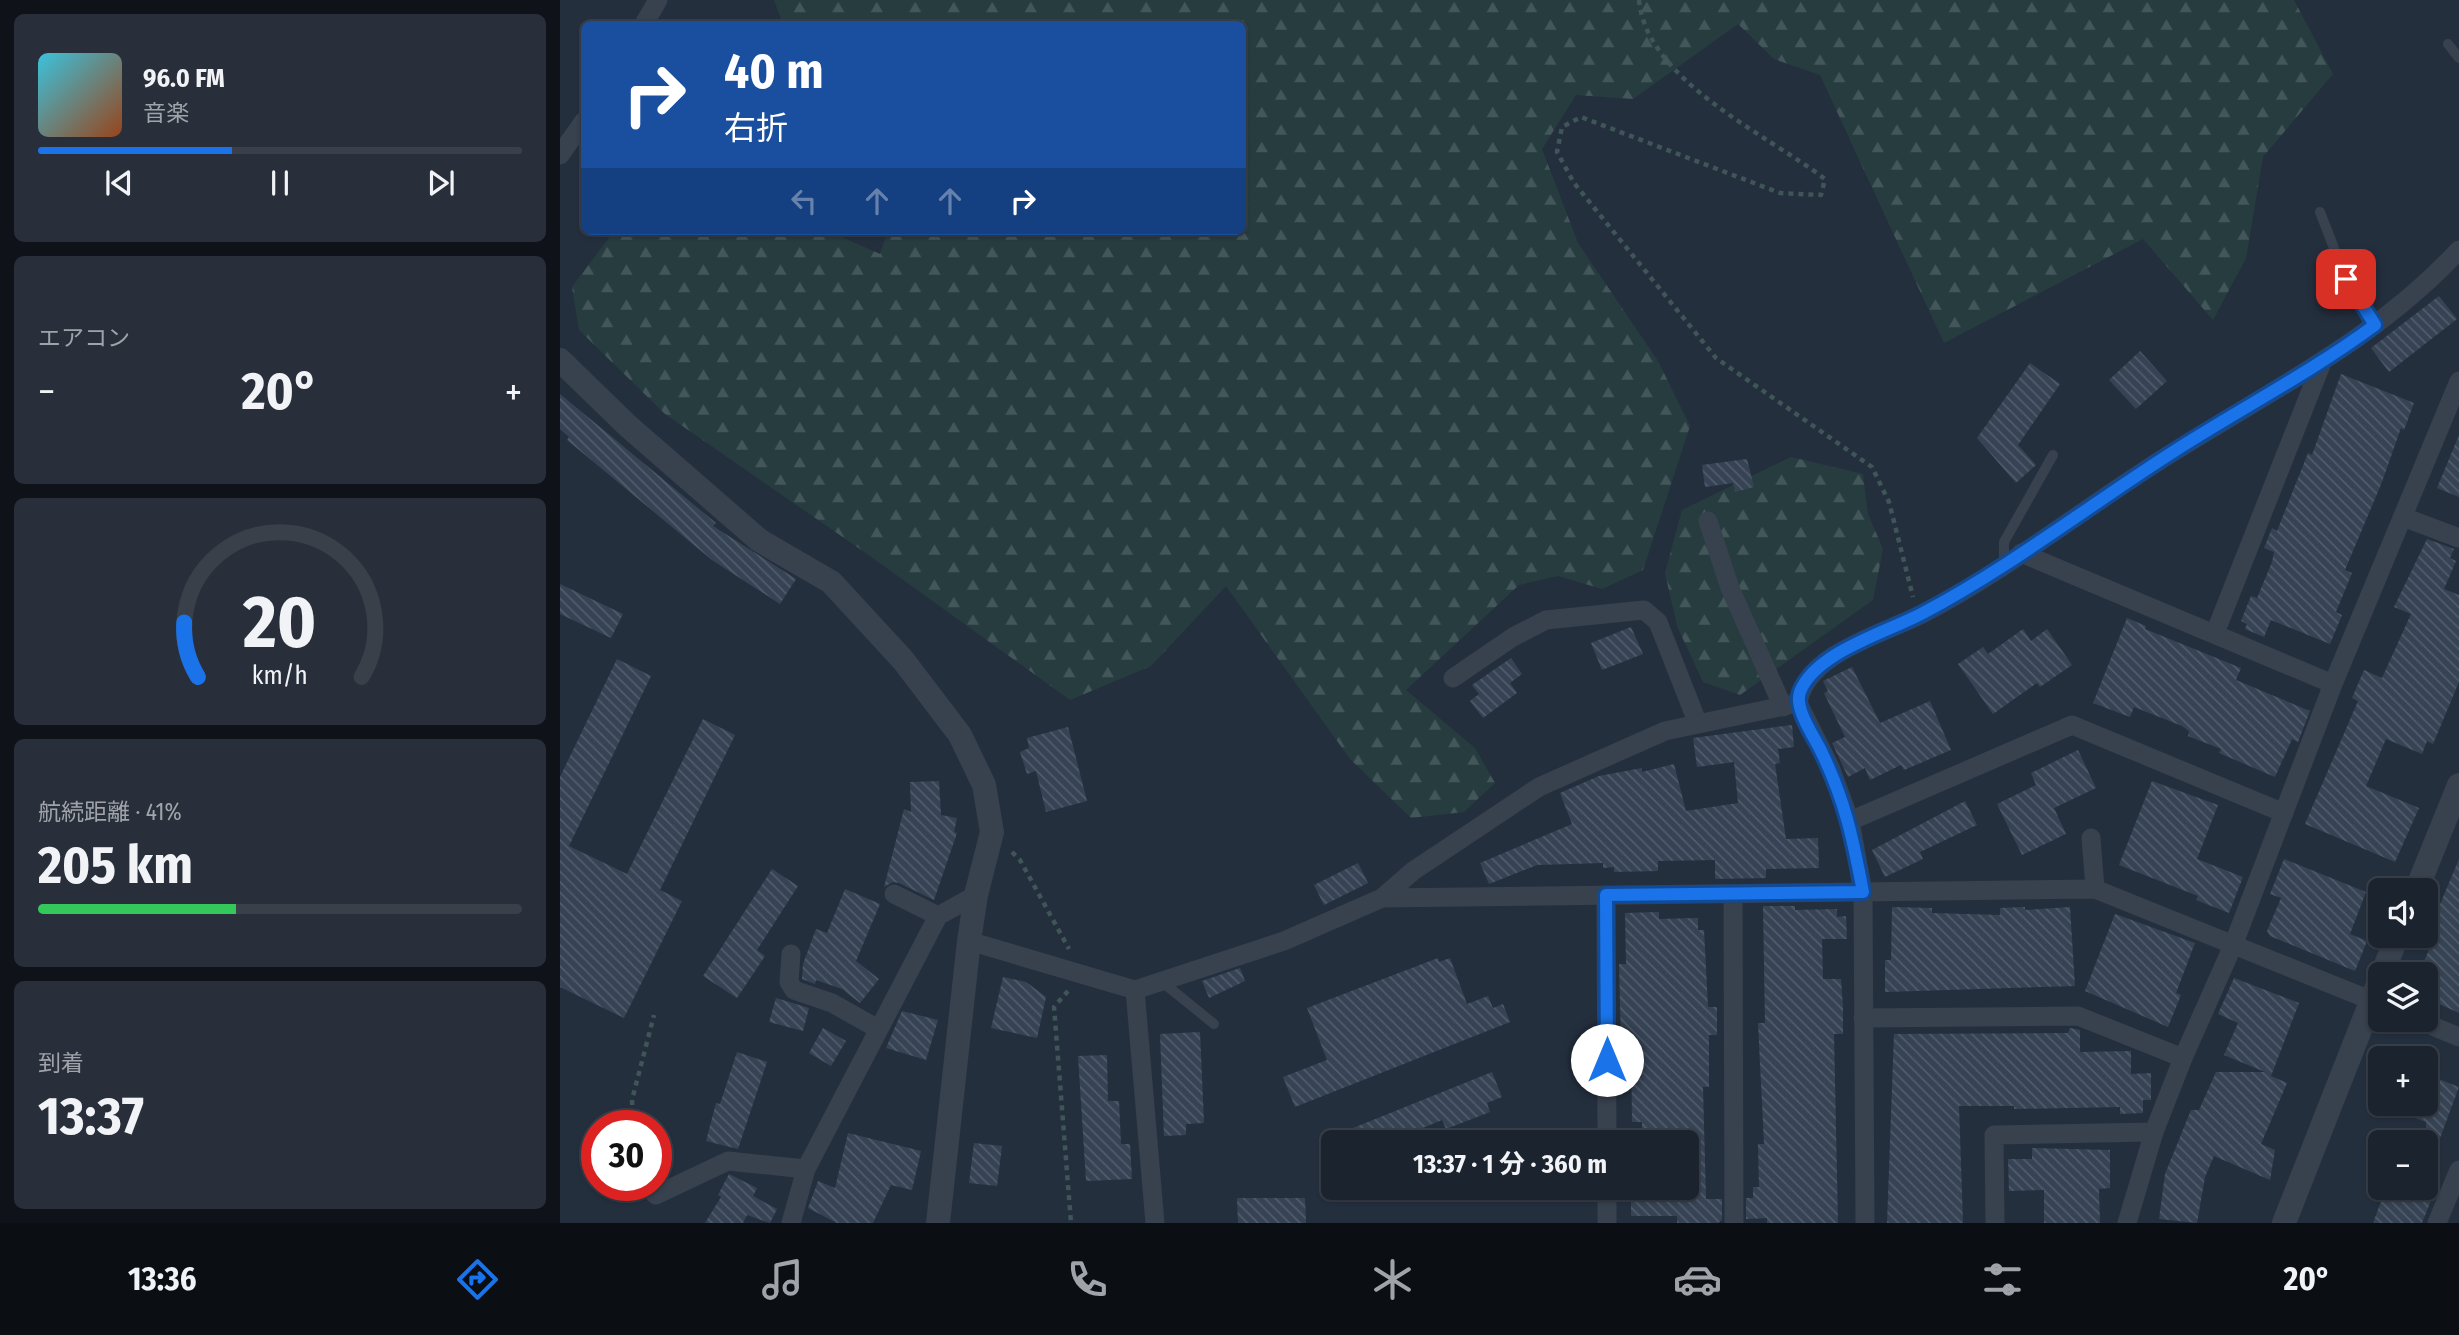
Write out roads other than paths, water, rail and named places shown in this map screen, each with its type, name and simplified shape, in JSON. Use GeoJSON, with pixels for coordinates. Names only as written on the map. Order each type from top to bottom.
{"type":"FeatureCollection","features":[{"type":"Feature","properties":{"kind":"street"},"geometry":{"type":"LineString","coordinates":[[646,21],[658,0]]}},
{"type":"Feature","properties":{"kind":"street"},"geometry":{"type":"LineString","coordinates":[[560,155],[581,125]]}},
{"type":"Feature","properties":{"kind":"street"},"geometry":{"type":"LineString","coordinates":[[970,941],[1135,990],[1284,941],[1382,898],[1413,871],[1539,787],[1665,731],[1791,705],[1810,678],[1842,649],[1922,613],[2021,553],[2175,451],[2321,365],[2422,289],[2459,250]]}},
{"type":"Feature","properties":{"kind":"street"},"geometry":{"type":"LineString","coordinates":[[560,360],[628,426],[759,540],[831,582],[903,660],[960,734],[984,785],[992,832],[976,895],[938,1223]]}},
{"type":"Feature","properties":{"kind":"street"},"geometry":{"type":"LineString","coordinates":[[2215,633],[2321,365]]}},
{"type":"Feature","properties":{"kind":"street"},"geometry":{"type":"LineString","coordinates":[[2127,1223],[2154,1132],[2183,1058],[2234,943],[2333,684],[2459,381]]}},
{"type":"Feature","properties":{"kind":"street"},"geometry":{"type":"LineString","coordinates":[[2403,517],[2459,538]]}},
{"type":"Feature","properties":{"kind":"street"},"geometry":{"type":"LineString","coordinates":[[1708,521],[1730,588],[1791,705],[1829,767],[1850,821],[1863,892],[1865,1223]]}},
{"type":"Feature","properties":{"kind":"street"},"geometry":{"type":"LineString","coordinates":[[2021,553],[2333,684]]}},
{"type":"Feature","properties":{"kind":"street"},"geometry":{"type":"LineString","coordinates":[[1453,678],[1513,637],[1546,620],[1644,610],[1658,622],[1698,724]]}},
{"type":"Feature","properties":{"kind":"street"},"geometry":{"type":"LineString","coordinates":[[1850,821],[2072,725],[2284,813]]}},
{"type":"Feature","properties":{"kind":"street"},"geometry":{"type":"LineString","coordinates":[[2421,878],[2459,785]]}},
{"type":"Feature","properties":{"kind":"street"},"geometry":{"type":"LineString","coordinates":[[2091,838],[2095,889]]}},
{"type":"Feature","properties":{"kind":"street"},"geometry":{"type":"LineString","coordinates":[[1382,898],[1733,896],[2095,889],[2234,943],[2368,987]]}},
{"type":"Feature","properties":{"kind":"street"},"geometry":{"type":"LineString","coordinates":[[894,894],[938,916]]}},
{"type":"Feature","properties":{"kind":"street"},"geometry":{"type":"LineString","coordinates":[[791,1223],[806,1169],[938,916],[976,895]]}},
{"type":"Feature","properties":{"kind":"street"},"geometry":{"type":"LineString","coordinates":[[1606,895],[1607,1130]]}},
{"type":"Feature","properties":{"kind":"street"},"geometry":{"type":"LineString","coordinates":[[1733,896],[1734,1223]]}},
{"type":"Feature","properties":{"kind":"street"},"geometry":{"type":"LineString","coordinates":[[791,954],[789,982],[794,990],[832,1003],[878,1029]]}},
{"type":"Feature","properties":{"kind":"street"},"geometry":{"type":"LineString","coordinates":[[1135,990],[1155,1223]]}},
{"type":"Feature","properties":{"kind":"street"},"geometry":{"type":"LineString","coordinates":[[2284,1223],[2368,1015]]}},
{"type":"Feature","properties":{"kind":"street"},"geometry":{"type":"LineString","coordinates":[[1863,1018],[2078,1016],[2183,1058]]}},
{"type":"Feature","properties":{"kind":"street"},"geometry":{"type":"LineString","coordinates":[[2438,1028],[2459,1037]]}},
{"type":"Feature","properties":{"kind":"street"},"geometry":{"type":"LineString","coordinates":[[1995,1223],[1994,1135],[2154,1132]]}},
{"type":"Feature","properties":{"kind":"street"},"geometry":{"type":"LineString","coordinates":[[672,1187],[728,1161],[806,1169]]}},
{"type":"Feature","properties":{"kind":"street"},"geometry":{"type":"LineString","coordinates":[[2437,1223],[2459,1170]]}},
{"type":"Feature","properties":{"kind":"street"},"geometry":{"type":"LineString","coordinates":[[1607,1200],[1607,1223]]}},
{"type":"Feature","properties":{"kind":"lane"},"geometry":{"type":"LineString","coordinates":[[2448,44],[2459,58]]}},
{"type":"Feature","properties":{"kind":"lane"},"geometry":{"type":"LineString","coordinates":[[2320,212],[2346,279],[2375,325]]}},
{"type":"Feature","properties":{"kind":"lane"},"geometry":{"type":"LineString","coordinates":[[2004,563],[2004,542],[2053,455]]}},
{"type":"Feature","properties":{"kind":"lane"},"geometry":{"type":"LineString","coordinates":[[1161,981],[1214,1024]]}}]}
